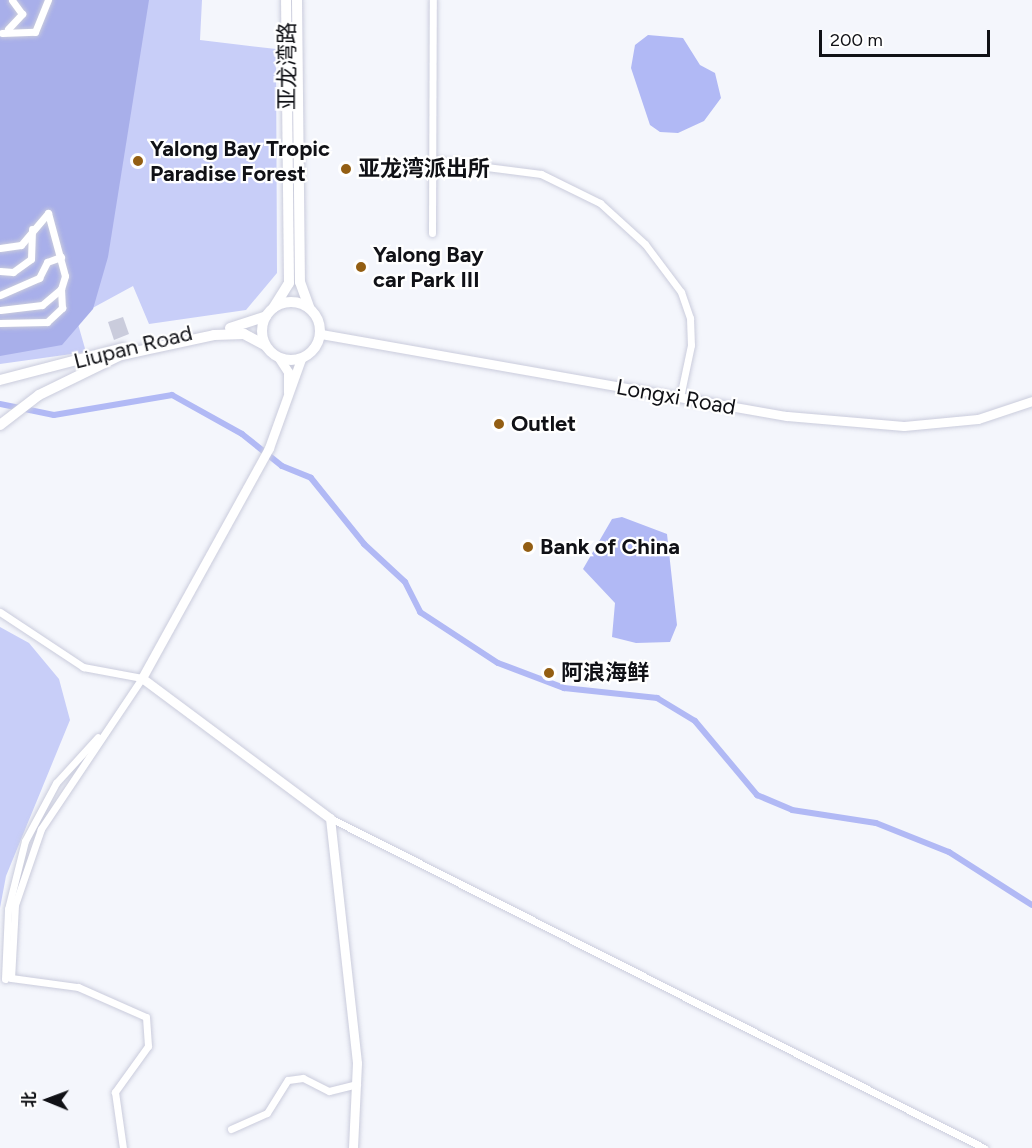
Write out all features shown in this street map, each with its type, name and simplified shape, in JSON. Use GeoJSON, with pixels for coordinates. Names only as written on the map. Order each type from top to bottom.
{"type":"FeatureCollection","features":[{"type":"Feature","properties":{"kind":"main road","name":"亚龙湾路"},"geometry":{"type":"LineString","coordinates":[[274,307],[289,283],[286,0]]}},
{"type":"Feature","properties":{"kind":"main road","name":"亚龙湾路"},"geometry":{"type":"LineString","coordinates":[[297,0],[300,282],[309,307]]}},
{"type":"Feature","properties":{"kind":"main road"},"geometry":{"type":"LineString","coordinates":[[298,302],[309,307],[321,334],[302,359],[279,358],[265,345],[266,316],[274,307],[298,302]]}},
{"type":"Feature","properties":{"kind":"main road","name":"Liupan Road"},"geometry":{"type":"LineString","coordinates":[[0,380],[163,338],[246,326],[266,316]]}},
{"type":"Feature","properties":{"kind":"main road","name":"Liupan Road"},"geometry":{"type":"LineString","coordinates":[[1,424],[33,400],[82,371],[160,344],[237,334],[265,345]]}},
{"type":"Feature","properties":{"kind":"street"},"geometry":{"type":"LineString","coordinates":[[1,34],[22,14],[12,0]]}},
{"type":"Feature","properties":{"kind":"street"},"geometry":{"type":"LineString","coordinates":[[1,34],[35,32],[48,0]]}},
{"type":"Feature","properties":{"kind":"street"},"geometry":{"type":"LineString","coordinates":[[432,233],[433,0]]}},
{"type":"Feature","properties":{"kind":"street"},"geometry":{"type":"LineString","coordinates":[[432,159],[540,174],[600,203],[645,244],[681,292],[690,318],[691,345],[680,397]]}},
{"type":"Feature","properties":{"kind":"street"},"geometry":{"type":"LineString","coordinates":[[0,323],[47,322],[62,308],[61,257],[52,215],[43,214],[21,245],[1,249]]}},
{"type":"Feature","properties":{"kind":"street"},"geometry":{"type":"LineString","coordinates":[[0,272],[13,272],[31,259],[32,229]]}},
{"type":"Feature","properties":{"kind":"street"},"geometry":{"type":"LineString","coordinates":[[0,295],[39,278],[47,262],[61,257]]}},
{"type":"Feature","properties":{"kind":"street"},"geometry":{"type":"LineString","coordinates":[[0,310],[34,309],[61,289]]}},
{"type":"Feature","properties":{"kind":"street","name":"Longxi Road"},"geometry":{"type":"LineString","coordinates":[[321,334],[787,416],[904,426],[978,419],[1032,401]]}},
{"type":"Feature","properties":{"kind":"street"},"geometry":{"type":"LineString","coordinates":[[279,358],[289,378],[286,413]]}},
{"type":"Feature","properties":{"kind":"street"},"geometry":{"type":"LineString","coordinates":[[123,1148],[115,1092],[148,1046],[146,1017],[78,987],[8,980],[8,909],[25,841],[56,783],[113,723],[142,678],[269,448],[286,413],[302,359]]}},
{"type":"Feature","properties":{"kind":"street"},"geometry":{"type":"LineString","coordinates":[[0,612],[67,659],[142,678],[330,818],[984,1148]]}},
{"type":"Feature","properties":{"kind":"street"},"geometry":{"type":"LineString","coordinates":[[330,818],[357,1084],[353,1148]]}},
{"type":"Feature","properties":{"kind":"street"},"geometry":{"type":"LineString","coordinates":[[231,1129],[267,1113],[288,1080],[303,1078],[328,1091],[357,1084]]}},
{"type":"Feature","properties":{"kind":"shaded area","name":"Yalong Bay Tropic Paradise Forest"},"geometry":{"type":"Polygon","coordinates":[[[0,0],[202,0],[200,40],[276,49],[277,273],[246,310],[149,324],[133,286],[76,317],[86,352],[0,364],[0,0]]]}},
{"type":"Feature","properties":{"kind":"shaded area"},"geometry":{"type":"Polygon","coordinates":[[[0,0],[149,0],[108,257],[93,309],[62,345],[0,356],[0,0]]]}},
{"type":"Feature","properties":{"kind":"shaded area"},"geometry":{"type":"Polygon","coordinates":[[[648,35],[683,38],[700,65],[715,73],[721,98],[704,121],[678,133],[660,132],[650,125],[631,68],[635,45],[648,35]]]}},
{"type":"Feature","properties":{"kind":"shaded area"},"geometry":{"type":"Polygon","coordinates":[[[622,517],[667,534],[677,625],[670,642],[636,643],[612,637],[615,603],[583,569],[612,519],[622,517]]]}},
{"type":"Feature","properties":{"kind":"shaded area"},"geometry":{"type":"Polygon","coordinates":[[[0,627],[29,643],[59,679],[70,720],[6,876],[0,908],[0,627]]]}},
{"type":"Feature","properties":{"kind":"building"},"geometry":{"type":"Polygon","coordinates":[[[123,317],[129,334],[114,340],[108,322],[123,317]]]}},
{"type":"Feature","properties":{"kind":"waterway"},"geometry":{"type":"LineString","coordinates":[[0,404],[54,415],[172,395],[242,434],[282,466],[311,478],[364,544],[405,582],[420,612],[498,663],[564,688],[657,698],[695,721],[757,795],[792,810],[876,823],[949,852],[1032,905]]}},
{"type":"Feature","properties":{"kind":"place","name":"Yalong Bay Tropic Paradise Forest"},"geometry":{"type":"Point","coordinates":[138,161]}},
{"type":"Feature","properties":{"kind":"place","name":"亚龙湾派出所"},"geometry":{"type":"Point","coordinates":[346,169]}},
{"type":"Feature","properties":{"kind":"place","name":"Yalong Bay car Park III"},"geometry":{"type":"Point","coordinates":[361,267]}},
{"type":"Feature","properties":{"kind":"place","name":"Outlet"},"geometry":{"type":"Point","coordinates":[499,424]}},
{"type":"Feature","properties":{"kind":"place","name":"Bank of China"},"geometry":{"type":"Point","coordinates":[528,547]}},
{"type":"Feature","properties":{"kind":"place","name":"阿浪海鲜"},"geometry":{"type":"Point","coordinates":[549,673]}}]}
